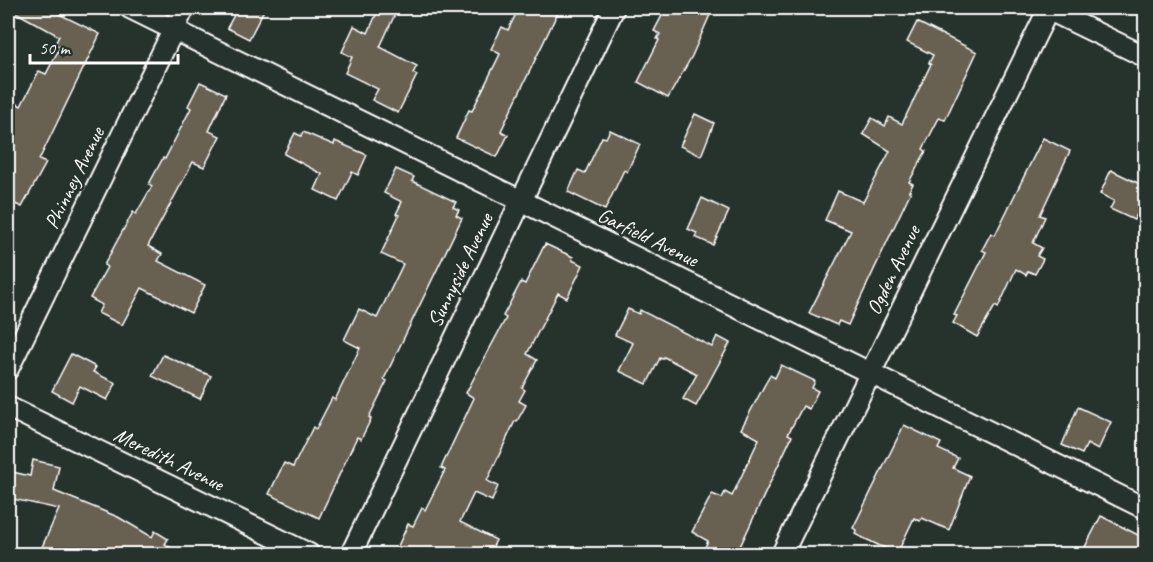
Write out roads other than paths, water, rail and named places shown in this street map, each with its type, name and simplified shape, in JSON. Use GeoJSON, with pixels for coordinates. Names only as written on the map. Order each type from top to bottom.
{"type":"FeatureCollection","features":[{"type":"Feature","properties":{"kind":"street","name":"Garfield Avenue"},"geometry":{"type":"LineString","coordinates":[[130,8],[1146,509]]}},
{"type":"Feature","properties":{"kind":"street","name":"Phinney Avenue"},"geometry":{"type":"LineString","coordinates":[[8,369],[184,8]]}},
{"type":"Feature","properties":{"kind":"street","name":"Sunnyside Avenue"},"geometry":{"type":"LineString","coordinates":[[351,555],[614,8]]}},
{"type":"Feature","properties":{"kind":"street"},"geometry":{"type":"LineString","coordinates":[[1048,8],[1146,57]]}},
{"type":"Feature","properties":{"kind":"street","name":"Ogden Avenue"},"geometry":{"type":"LineString","coordinates":[[782,555],[1048,8]]}},
{"type":"Feature","properties":{"kind":"street","name":"Meredith Avenue"},"geometry":{"type":"LineString","coordinates":[[8,407],[309,555]]}}]}
